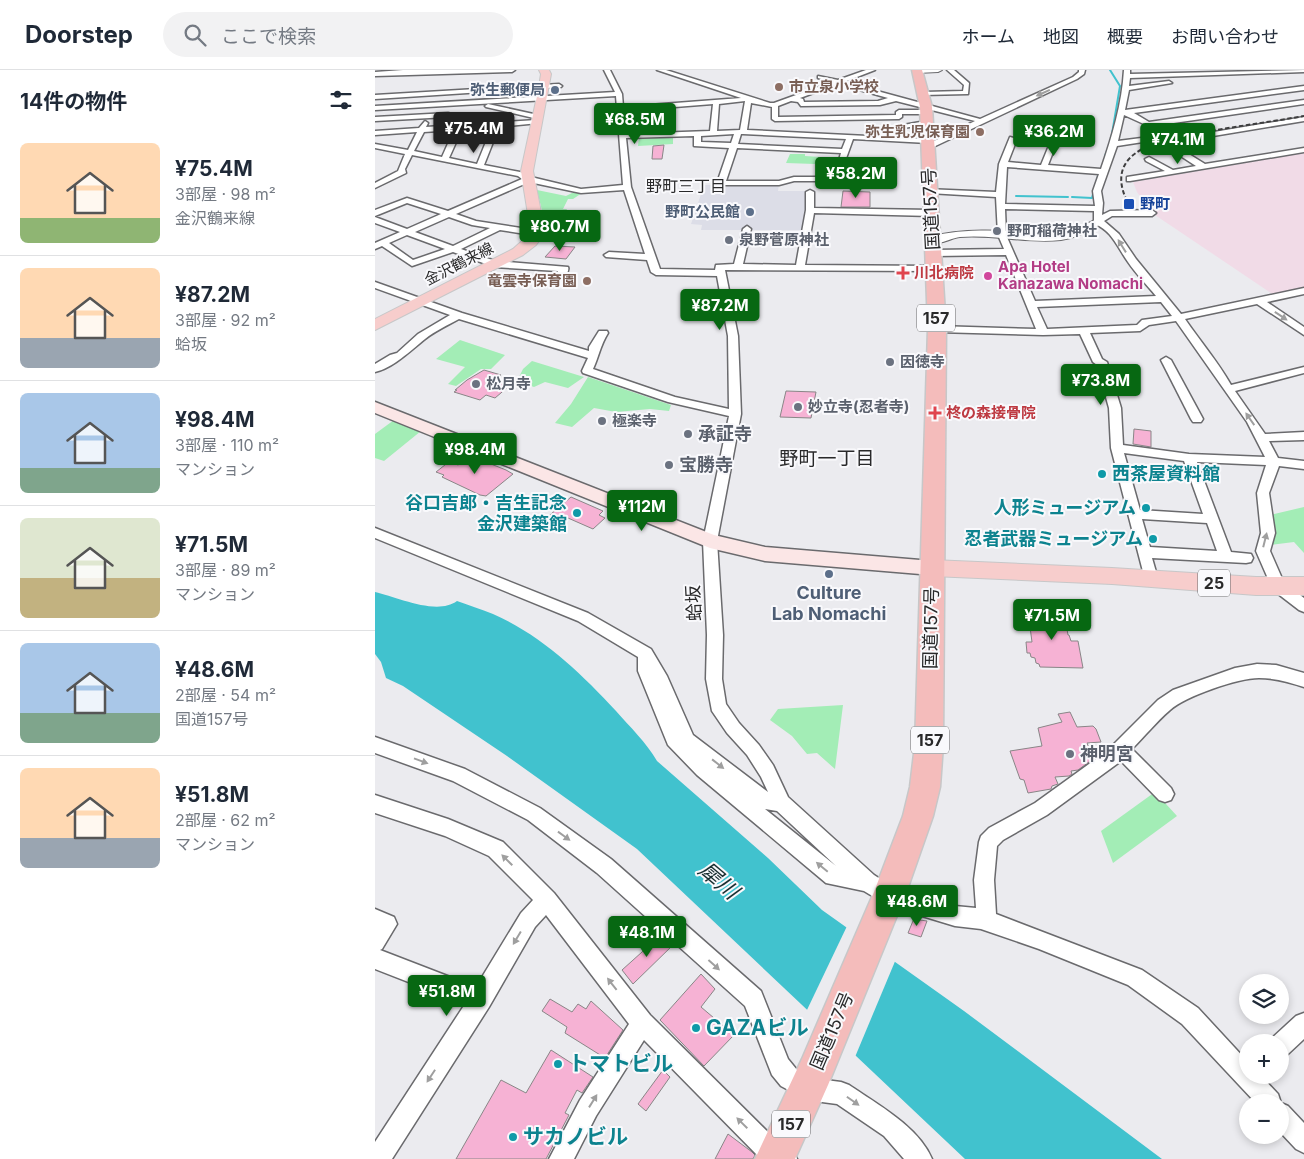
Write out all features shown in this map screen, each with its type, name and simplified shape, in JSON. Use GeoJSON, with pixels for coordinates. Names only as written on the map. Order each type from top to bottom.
{"type":"FeatureCollection","features":[{"type":"Feature","properties":{"kind":"highway","name":"国道157号"},"geometry":{"type":"LineString","coordinates":[[779,1158],[811,1081],[880,894],[918,816],[925,788],[929,745],[937,329],[928,144],[925,109],[917,71]]}},
{"type":"Feature","properties":{"kind":"main road"},"geometry":{"type":"LineString","coordinates":[[538,233],[528,189],[527,171],[543,82]]}},
{"type":"Feature","properties":{"kind":"main road","name":"金沢鶴来線"},"geometry":{"type":"LineString","coordinates":[[375,325],[518,252],[531,242],[538,233]]}},
{"type":"Feature","properties":{"kind":"main road"},"geometry":{"type":"LineString","coordinates":[[375,407],[710,541],[765,554],[932,568]]}},
{"type":"Feature","properties":{"kind":"main road","name":"25"},"geometry":{"type":"LineString","coordinates":[[932,568],[1304,586]]}},
{"type":"Feature","properties":{"kind":"street"},"geometry":{"type":"LineString","coordinates":[[375,74],[512,70]]}},
{"type":"Feature","properties":{"kind":"street"},"geometry":{"type":"LineString","coordinates":[[607,70],[619,94],[627,187],[656,272],[719,272],[719,267],[800,267],[934,254],[1009,252]]}},
{"type":"Feature","properties":{"kind":"street"},"geometry":{"type":"LineString","coordinates":[[660,70],[752,100],[775,105],[872,70]]}},
{"type":"Feature","properties":{"kind":"street"},"geometry":{"type":"LineString","coordinates":[[917,71],[938,70]]}},
{"type":"Feature","properties":{"kind":"street"},"geometry":{"type":"LineString","coordinates":[[902,127],[899,112],[925,109],[966,93],[967,84],[950,70]]}},
{"type":"Feature","properties":{"kind":"street"},"geometry":{"type":"LineString","coordinates":[[775,105],[775,118],[828,118],[856,129],[928,144],[1075,78],[1081,74],[1082,70]]}},
{"type":"Feature","properties":{"kind":"street"},"geometry":{"type":"LineString","coordinates":[[1097,222],[1097,191],[1125,113],[1127,73],[1304,70]]}},
{"type":"Feature","properties":{"kind":"street"},"geometry":{"type":"LineString","coordinates":[[375,186],[402,171],[429,116],[454,72]]}},
{"type":"Feature","properties":{"kind":"street"},"geometry":{"type":"LineString","coordinates":[[1244,72],[1261,80]]}},
{"type":"Feature","properties":{"kind":"street"},"geometry":{"type":"LineString","coordinates":[[1126,88],[1220,76],[1212,73]]}},
{"type":"Feature","properties":{"kind":"street"},"geometry":{"type":"LineString","coordinates":[[820,77],[909,102],[925,109],[981,121]]}},
{"type":"Feature","properties":{"kind":"street"},"geometry":{"type":"LineString","coordinates":[[375,108],[469,102],[543,82],[609,94],[619,94]]}},
{"type":"Feature","properties":{"kind":"street"},"geometry":{"type":"LineString","coordinates":[[375,97],[442,93],[543,82],[569,86]]}},
{"type":"Feature","properties":{"kind":"street"},"geometry":{"type":"LineString","coordinates":[[1269,84],[1304,101]]}},
{"type":"Feature","properties":{"kind":"street"},"geometry":{"type":"LineString","coordinates":[[585,88],[609,94]]}},
{"type":"Feature","properties":{"kind":"street"},"geometry":{"type":"LineString","coordinates":[[694,90],[713,88]]}},
{"type":"Feature","properties":{"kind":"street"},"geometry":{"type":"LineString","coordinates":[[1125,113],[1304,88]]}},
{"type":"Feature","properties":{"kind":"street"},"geometry":{"type":"LineString","coordinates":[[621,109],[752,100]]}},
{"type":"Feature","properties":{"kind":"street"},"geometry":{"type":"LineString","coordinates":[[752,100],[748,102],[740,132],[733,146],[721,183],[779,183],[795,175],[837,179],[844,151],[856,129],[854,104]]}},
{"type":"Feature","properties":{"kind":"street"},"geometry":{"type":"LineString","coordinates":[[789,100],[801,100],[800,134]]}},
{"type":"Feature","properties":{"kind":"street"},"geometry":{"type":"LineString","coordinates":[[801,104],[827,101],[854,104],[897,100],[909,102]]}},
{"type":"Feature","properties":{"kind":"street"},"geometry":{"type":"LineString","coordinates":[[827,101],[831,136],[828,150]]}},
{"type":"Feature","properties":{"kind":"street"},"geometry":{"type":"LineString","coordinates":[[1125,113],[1148,124],[1153,124],[1304,101]]}},
{"type":"Feature","properties":{"kind":"street"},"geometry":{"type":"LineString","coordinates":[[469,102],[537,119]]}},
{"type":"Feature","properties":{"kind":"street"},"geometry":{"type":"LineString","coordinates":[[713,133],[716,102]]}},
{"type":"Feature","properties":{"kind":"street"},"geometry":{"type":"LineString","coordinates":[[880,103],[885,129]]}},
{"type":"Feature","properties":{"kind":"street"},"geometry":{"type":"LineString","coordinates":[[856,129],[902,127],[925,109]]}},
{"type":"Feature","properties":{"kind":"street"},"geometry":{"type":"LineString","coordinates":[[375,119],[448,115],[494,125]]}},
{"type":"Feature","properties":{"kind":"street"},"geometry":{"type":"LineString","coordinates":[[623,136],[740,132],[831,136],[856,129],[884,117],[899,117]]}},
{"type":"Feature","properties":{"kind":"street"},"geometry":{"type":"LineString","coordinates":[[375,133],[494,125],[537,119]]}},
{"type":"Feature","properties":{"kind":"street"},"geometry":{"type":"LineString","coordinates":[[1165,142],[1304,119]]}},
{"type":"Feature","properties":{"kind":"street"},"geometry":{"type":"LineString","coordinates":[[480,166],[494,125]]}},
{"type":"Feature","properties":{"kind":"street"},"geometry":{"type":"LineString","coordinates":[[1044,167],[1060,126]]}},
{"type":"Feature","properties":{"kind":"street"},"geometry":{"type":"LineString","coordinates":[[1135,126],[1165,142],[1179,153],[1204,167]]}},
{"type":"Feature","properties":{"kind":"street"},"geometry":{"type":"LineString","coordinates":[[445,159],[459,127]]}},
{"type":"Feature","properties":{"kind":"street"},"geometry":{"type":"LineString","coordinates":[[375,142],[388,136],[389,132]]}},
{"type":"Feature","properties":{"kind":"street"},"geometry":{"type":"LineString","coordinates":[[698,134],[697,144],[844,151]]}},
{"type":"Feature","properties":{"kind":"street"},"geometry":{"type":"LineString","coordinates":[[1113,144],[1157,138]]}},
{"type":"Feature","properties":{"kind":"street"},"geometry":{"type":"LineString","coordinates":[[1013,139],[1003,164],[1000,195],[1002,236],[1043,332]]}},
{"type":"Feature","properties":{"kind":"street"},"geometry":{"type":"LineString","coordinates":[[375,146],[520,174],[528,189]]}},
{"type":"Feature","properties":{"kind":"street"},"geometry":{"type":"LineString","coordinates":[[1130,180],[1304,150]]}},
{"type":"Feature","properties":{"kind":"street"},"geometry":{"type":"LineString","coordinates":[[1149,159],[1172,172]]}},
{"type":"Feature","properties":{"kind":"street"},"geometry":{"type":"LineString","coordinates":[[1003,164],[1104,172]]}},
{"type":"Feature","properties":{"kind":"street"},"geometry":{"type":"LineString","coordinates":[[379,244],[446,214],[528,189],[581,191],[627,187]]}},
{"type":"Feature","properties":{"kind":"street"},"geometry":{"type":"LineString","coordinates":[[929,191],[1000,195]]}},
{"type":"Feature","properties":{"kind":"street"},"geometry":{"type":"LineString","coordinates":[[800,267],[810,210],[811,192]]}},
{"type":"Feature","properties":{"kind":"street"},"geometry":{"type":"LineString","coordinates":[[375,213],[407,200],[475,223],[538,233]]}},
{"type":"Feature","properties":{"kind":"street"},"geometry":{"type":"LineString","coordinates":[[1001,206],[1098,209]]}},
{"type":"Feature","properties":{"kind":"street"},"geometry":{"type":"LineString","coordinates":[[810,210],[931,213]]}},
{"type":"Feature","properties":{"kind":"street"},"geometry":{"type":"LineString","coordinates":[[934,254],[943,239],[959,234],[1060,237],[1075,234],[1110,214],[1152,213]]}},
{"type":"Feature","properties":{"kind":"street"},"geometry":{"type":"LineString","coordinates":[[375,220],[494,264],[565,269],[559,278]]}},
{"type":"Feature","properties":{"kind":"street"},"geometry":{"type":"LineString","coordinates":[[1097,222],[1104,224],[1116,236],[1132,261],[1179,318],[1209,361],[1217,369],[1228,389],[1252,422],[1274,461],[1263,493],[1268,533],[1263,550],[1278,586],[1304,606]]}},
{"type":"Feature","properties":{"kind":"street"},"geometry":{"type":"LineString","coordinates":[[379,244],[412,264],[453,249],[499,227]]}},
{"type":"Feature","properties":{"kind":"street"},"geometry":{"type":"LineString","coordinates":[[738,266],[747,229]]}},
{"type":"Feature","properties":{"kind":"street"},"geometry":{"type":"LineString","coordinates":[[609,255],[650,257]]}},
{"type":"Feature","properties":{"kind":"street","name":"蛤坂"},"geometry":{"type":"LineString","coordinates":[[719,272],[723,278],[733,336],[735,414],[710,541],[715,635],[714,679],[718,706],[767,771],[782,803]]}},
{"type":"Feature","properties":{"kind":"street"},"geometry":{"type":"LineString","coordinates":[[375,285],[458,315],[593,356]]}},
{"type":"Feature","properties":{"kind":"street"},"geometry":{"type":"LineString","coordinates":[[937,329],[1043,332],[1139,328],[1146,322],[1179,318],[1304,291]]}},
{"type":"Feature","properties":{"kind":"street"},"geometry":{"type":"LineString","coordinates":[[1030,304],[1163,299]]}},
{"type":"Feature","properties":{"kind":"street"},"geometry":{"type":"LineString","coordinates":[[1258,300],[1304,332]]}},
{"type":"Feature","properties":{"kind":"street"},"geometry":{"type":"LineString","coordinates":[[375,369],[394,357],[400,356],[422,336],[458,315]]}},
{"type":"Feature","properties":{"kind":"street"},"geometry":{"type":"LineString","coordinates":[[1084,331],[1100,362],[1115,408],[1117,448],[1151,579]]}},
{"type":"Feature","properties":{"kind":"street"},"geometry":{"type":"LineString","coordinates":[[603,333],[594,347],[593,356],[587,371],[672,400],[735,414]]}},
{"type":"Feature","properties":{"kind":"street"},"geometry":{"type":"LineString","coordinates":[[1166,360],[1197,419]]}},
{"type":"Feature","properties":{"kind":"street"},"geometry":{"type":"LineString","coordinates":[[1228,389],[1304,370]]}},
{"type":"Feature","properties":{"kind":"street"},"geometry":{"type":"LineString","coordinates":[[1261,438],[1304,436]]}},
{"type":"Feature","properties":{"kind":"street"},"geometry":{"type":"LineString","coordinates":[[1117,448],[1189,458],[1274,461],[1304,465]]}},
{"type":"Feature","properties":{"kind":"street"},"geometry":{"type":"LineString","coordinates":[[1189,458],[1225,557]]}},
{"type":"Feature","properties":{"kind":"street"},"geometry":{"type":"LineString","coordinates":[[1134,514],[1211,519]]}},
{"type":"Feature","properties":{"kind":"street"},"geometry":{"type":"LineString","coordinates":[[375,533],[583,617],[645,653],[659,676],[687,740],[764,800],[782,803],[880,894]]}},
{"type":"Feature","properties":{"kind":"street"},"geometry":{"type":"LineString","coordinates":[[1144,552],[1246,558]]}},
{"type":"Feature","properties":{"kind":"street"},"geometry":{"type":"LineString","coordinates":[[645,653],[646,671],[674,740],[703,769],[833,876],[880,894],[955,916],[981,919],[1039,939],[1135,978],[1190,1016],[1239,1067]]}},
{"type":"Feature","properties":{"kind":"street"},"geometry":{"type":"LineString","coordinates":[[981,919],[987,914],[984,880],[988,842],[996,834],[1041,809],[1121,749],[1164,705],[1179,695],[1235,675],[1257,671],[1276,672],[1304,680]]}},
{"type":"Feature","properties":{"kind":"street"},"geometry":{"type":"LineString","coordinates":[[375,745],[459,775],[534,814],[604,866],[753,999],[780,1067],[789,1078],[811,1081],[841,1093],[892,1128],[920,1159]]}},
{"type":"Feature","properties":{"kind":"street"},"geometry":{"type":"LineString","coordinates":[[1121,749],[1165,794]]}},
{"type":"Feature","properties":{"kind":"street"},"geometry":{"type":"LineString","coordinates":[[375,804],[448,828],[496,850],[547,900],[642,1023],[779,1158]]}},
{"type":"Feature","properties":{"kind":"street"},"geometry":{"type":"LineString","coordinates":[[378,1159],[481,999],[528,920],[547,900]]}},
{"type":"Feature","properties":{"kind":"street"},"geometry":{"type":"LineString","coordinates":[[375,919],[387,924],[375,942]]}},
{"type":"Feature","properties":{"kind":"street"},"geometry":{"type":"LineString","coordinates":[[375,959],[481,999]]}},
{"type":"Feature","properties":{"kind":"street"},"geometry":{"type":"LineString","coordinates":[[561,1159],[588,1108],[642,1023]]}},
{"type":"Feature","properties":{"kind":"street"},"geometry":{"type":"LineString","coordinates":[[1289,1038],[1304,1024]]}},
{"type":"Feature","properties":{"kind":"street"},"geometry":{"type":"LineString","coordinates":[[1255,1084],[1263,1094]]}},
{"type":"Feature","properties":{"kind":"street"},"geometry":{"type":"LineString","coordinates":[[1289,1124],[1304,1141]]}},
{"type":"Feature","properties":{"kind":"shaded area"},"geometry":{"type":"Polygon","coordinates":[[[1304,153],[1304,289],[1274,295],[1152,213],[1137,192],[1133,182],[1304,153]]]}},
{"type":"Feature","properties":{"kind":"shaded area"},"geometry":{"type":"Polygon","coordinates":[[[779,184],[778,191],[808,191],[802,230],[701,230],[702,225],[691,224],[704,185],[779,184]]]}},
{"type":"Feature","properties":{"kind":"green space"},"geometry":{"type":"Polygon","coordinates":[[[673,136],[673,144],[638,146],[639,137],[673,136]]]}},
{"type":"Feature","properties":{"kind":"green space"},"geometry":{"type":"Polygon","coordinates":[[[790,154],[820,157],[815,164],[786,163],[790,154]]]}},
{"type":"Feature","properties":{"kind":"green space"},"geometry":{"type":"Polygon","coordinates":[[[537,190],[566,196],[574,192],[582,193],[573,199],[568,199],[563,209],[567,209],[566,211],[551,210],[543,215],[537,190]]]}},
{"type":"Feature","properties":{"kind":"green space"},"geometry":{"type":"Polygon","coordinates":[[[460,340],[505,355],[491,369],[481,369],[456,386],[448,384],[465,367],[436,359],[460,340]]]}},
{"type":"Feature","properties":{"kind":"green space"},"geometry":{"type":"Polygon","coordinates":[[[532,361],[584,377],[568,388],[545,382],[534,387],[517,381],[523,369],[532,361]]]}},
{"type":"Feature","properties":{"kind":"green space"},"geometry":{"type":"Polygon","coordinates":[[[588,377],[671,405],[669,411],[650,409],[616,412],[594,408],[572,427],[555,423],[571,404],[588,377]]]}},
{"type":"Feature","properties":{"kind":"green space"},"geometry":{"type":"Polygon","coordinates":[[[394,420],[421,431],[384,461],[375,458],[375,434],[394,420]]]}},
{"type":"Feature","properties":{"kind":"green space"},"geometry":{"type":"Polygon","coordinates":[[[1304,507],[1304,553],[1294,542],[1269,545],[1270,515],[1304,507]]]}},
{"type":"Feature","properties":{"kind":"green space"},"geometry":{"type":"Polygon","coordinates":[[[843,705],[835,769],[817,753],[807,754],[792,736],[770,720],[778,709],[843,705]]]}},
{"type":"Feature","properties":{"kind":"green space"},"geometry":{"type":"Polygon","coordinates":[[[1155,792],[1177,816],[1113,863],[1101,831],[1155,792]]]}},
{"type":"Feature","properties":{"kind":"water","name":"犀川"},"geometry":{"type":"Polygon","coordinates":[[[375,592],[428,606],[439,607],[457,601],[493,614],[544,644],[602,696],[643,741],[657,761],[768,858],[822,910],[964,1011],[1162,1159],[965,1159],[637,849],[507,756],[403,686],[386,678],[381,662],[375,654],[375,592]]]}},
{"type":"Feature","properties":{"kind":"pier"},"geometry":{"type":"Polygon","coordinates":[[[848,924],[896,959],[855,1057],[806,1012],[848,924]]]}},
{"type":"Feature","properties":{"kind":"building"},"geometry":{"type":"Polygon","coordinates":[[[664,145],[662,159],[652,159],[653,146],[664,145]]]}},
{"type":"Feature","properties":{"kind":"building"},"geometry":{"type":"Polygon","coordinates":[[[843,191],[870,192],[870,207],[841,207],[843,191]]]}},
{"type":"Feature","properties":{"kind":"building"},"geometry":{"type":"Polygon","coordinates":[[[555,246],[575,247],[566,259],[545,257],[555,246]]]}},
{"type":"Feature","properties":{"kind":"building"},"geometry":{"type":"Polygon","coordinates":[[[685,291],[705,291],[703,303],[699,305],[682,304],[685,291]]]}},
{"type":"Feature","properties":{"kind":"building","name":"松月寺"},"geometry":{"type":"Polygon","coordinates":[[[484,370],[501,375],[495,381],[508,383],[506,386],[508,387],[495,398],[486,395],[480,400],[454,392],[467,380],[484,370]]]}},
{"type":"Feature","properties":{"kind":"building","name":"妙立寺(忍者寺)"},"geometry":{"type":"Polygon","coordinates":[[[786,391],[816,392],[811,418],[780,417],[786,391]]]}},
{"type":"Feature","properties":{"kind":"building"},"geometry":{"type":"Polygon","coordinates":[[[1134,429],[1151,431],[1151,447],[1133,444],[1134,429]]]}},
{"type":"Feature","properties":{"kind":"building"},"geometry":{"type":"Polygon","coordinates":[[[471,456],[513,474],[486,496],[442,477],[444,475],[436,472],[450,461],[458,465],[471,456]]]}},
{"type":"Feature","properties":{"kind":"building","name":"谷口吉郎・吉生記念 金沢建築館"},"geometry":{"type":"Polygon","coordinates":[[[571,497],[603,511],[599,515],[605,518],[593,529],[568,518],[559,526],[544,520],[571,497]]]}},
{"type":"Feature","properties":{"kind":"building"},"geometry":{"type":"Polygon","coordinates":[[[1033,606],[1043,606],[1044,611],[1064,612],[1068,635],[1071,641],[1078,641],[1083,668],[1040,667],[1036,663],[1035,658],[1031,657],[1030,653],[1027,653],[1026,642],[1032,642],[1028,612],[1033,612],[1033,606]]]}},
{"type":"Feature","properties":{"kind":"building","name":"神明宮"},"geometry":{"type":"Polygon","coordinates":[[[1070,712],[1077,727],[1093,726],[1096,729],[1101,742],[1087,743],[1093,759],[1078,770],[1071,771],[1072,774],[1069,776],[1055,777],[1058,784],[1052,786],[1051,789],[1028,793],[1024,780],[1020,779],[1010,751],[1042,746],[1038,728],[1062,722],[1058,714],[1070,712]]]}},
{"type":"Feature","properties":{"kind":"building"},"geometry":{"type":"Polygon","coordinates":[[[915,916],[920,920],[927,921],[921,937],[908,933],[915,916]]]}},
{"type":"Feature","properties":{"kind":"building"},"geometry":{"type":"Polygon","coordinates":[[[662,934],[674,944],[633,984],[622,970],[662,934]]]}},
{"type":"Feature","properties":{"kind":"building","name":"GAZAビル"},"geometry":{"type":"Polygon","coordinates":[[[701,974],[715,989],[701,1007],[734,1035],[704,1066],[660,1020],[701,974]]]}},
{"type":"Feature","properties":{"kind":"building"},"geometry":{"type":"Polygon","coordinates":[[[550,999],[572,1012],[578,1004],[586,1009],[591,1001],[623,1030],[605,1058],[565,1033],[567,1027],[542,1011],[550,999]]]}},
{"type":"Feature","properties":{"kind":"building","name":"サカノビル"},"geometry":{"type":"Polygon","coordinates":[[[551,1050],[593,1077],[582,1093],[577,1090],[565,1113],[569,1115],[546,1159],[456,1159],[501,1080],[526,1093],[551,1050]]]}},
{"type":"Feature","properties":{"kind":"building"},"geometry":{"type":"Polygon","coordinates":[[[663,1070],[670,1077],[646,1111],[638,1104],[663,1070]]]}},
{"type":"Feature","properties":{"kind":"building"},"geometry":{"type":"Polygon","coordinates":[[[728,1134],[755,1155],[753,1159],[715,1159],[728,1134]]]}},
{"type":"Feature","properties":{"kind":"waterway"},"geometry":{"type":"LineString","coordinates":[[1110,70],[1120,86],[1111,140]]}},
{"type":"Feature","properties":{"kind":"waterway"},"geometry":{"type":"LineString","coordinates":[[1105,156],[1110,144]]}},
{"type":"Feature","properties":{"kind":"waterway"},"geometry":{"type":"LineString","coordinates":[[1095,187],[1099,173]]}},
{"type":"Feature","properties":{"kind":"waterway"},"geometry":{"type":"LineString","coordinates":[[1072,197],[1092,198],[1094,190]]}},
{"type":"Feature","properties":{"kind":"waterway"},"geometry":{"type":"LineString","coordinates":[[1016,196],[1068,197]]}},
{"type":"Feature","properties":{"kind":"railway"},"geometry":{"type":"LineString","coordinates":[[1127,201],[1121,182],[1124,166],[1133,155],[1148,146],[1183,136],[1304,116]]}},
{"type":"Feature","properties":{"kind":"place","name":"市立泉小学校"},"geometry":{"type":"Point","coordinates":[779,87]}},
{"type":"Feature","properties":{"kind":"place","name":"弥生郵便局"},"geometry":{"type":"Point","coordinates":[555,90]}},
{"type":"Feature","properties":{"kind":"place","name":"弥生乳児保育園"},"geometry":{"type":"Point","coordinates":[980,132]}},
{"type":"Feature","properties":{"kind":"place","name":"野町"},"geometry":{"type":"Point","coordinates":[1129,204]}},
{"type":"Feature","properties":{"kind":"place","name":"野町公民館"},"geometry":{"type":"Point","coordinates":[750,212]}},
{"type":"Feature","properties":{"kind":"place","name":"野町稲荷神社"},"geometry":{"type":"Point","coordinates":[997,231]}},
{"type":"Feature","properties":{"kind":"place","name":"泉野菅原神社"},"geometry":{"type":"Point","coordinates":[729,240]}},
{"type":"Feature","properties":{"kind":"place","name":"川北病院"},"geometry":{"type":"Point","coordinates":[903,273]}},
{"type":"Feature","properties":{"kind":"place","name":"Apa Hotel Kanazawa Nomachi"},"geometry":{"type":"Point","coordinates":[988,276]}},
{"type":"Feature","properties":{"kind":"place","name":"竜雲寺保育園"},"geometry":{"type":"Point","coordinates":[587,281]}},
{"type":"Feature","properties":{"kind":"place","name":"因徳寺"},"geometry":{"type":"Point","coordinates":[890,362]}},
{"type":"Feature","properties":{"kind":"place","name":"松月寺"},"geometry":{"type":"Point","coordinates":[476,384]}},
{"type":"Feature","properties":{"kind":"place","name":"妙立寺(忍者寺)"},"geometry":{"type":"Point","coordinates":[798,407]}},
{"type":"Feature","properties":{"kind":"place","name":"柊の森接骨院"},"geometry":{"type":"Point","coordinates":[935,413]}},
{"type":"Feature","properties":{"kind":"place","name":"極楽寺"},"geometry":{"type":"Point","coordinates":[602,421]}},
{"type":"Feature","properties":{"kind":"place","name":"承証寺"},"geometry":{"type":"Point","coordinates":[688,434]}},
{"type":"Feature","properties":{"kind":"place","name":"宝勝寺"},"geometry":{"type":"Point","coordinates":[669,465]}},
{"type":"Feature","properties":{"kind":"place","name":"西茶屋資料館"},"geometry":{"type":"Point","coordinates":[1102,474]}},
{"type":"Feature","properties":{"kind":"place","name":"人形ミュージアム"},"geometry":{"type":"Point","coordinates":[1146,508]}},
{"type":"Feature","properties":{"kind":"place","name":"谷口吉郎・吉生記念 金沢建築館"},"geometry":{"type":"Point","coordinates":[577,513]}},
{"type":"Feature","properties":{"kind":"place","name":"忍者武器ミュージアム"},"geometry":{"type":"Point","coordinates":[1153,539]}},
{"type":"Feature","properties":{"kind":"place","name":"Culture Lab Nomachi"},"geometry":{"type":"Point","coordinates":[829,574]}},
{"type":"Feature","properties":{"kind":"place","name":"神明宮"},"geometry":{"type":"Point","coordinates":[1070,754]}},
{"type":"Feature","properties":{"kind":"place","name":"GAZAビル"},"geometry":{"type":"Point","coordinates":[696,1028]}},
{"type":"Feature","properties":{"kind":"place","name":"トマトビル"},"geometry":{"type":"Point","coordinates":[558,1064]}},
{"type":"Feature","properties":{"kind":"place","name":"サカノビル"},"geometry":{"type":"Point","coordinates":[513,1137]}},
{"type":"Feature","properties":{"kind":"district","name":"野町三丁目"},"geometry":{"type":"Point","coordinates":[686,186]}},
{"type":"Feature","properties":{"kind":"district","name":"野町一丁目"},"geometry":{"type":"Point","coordinates":[827,458]}}]}
